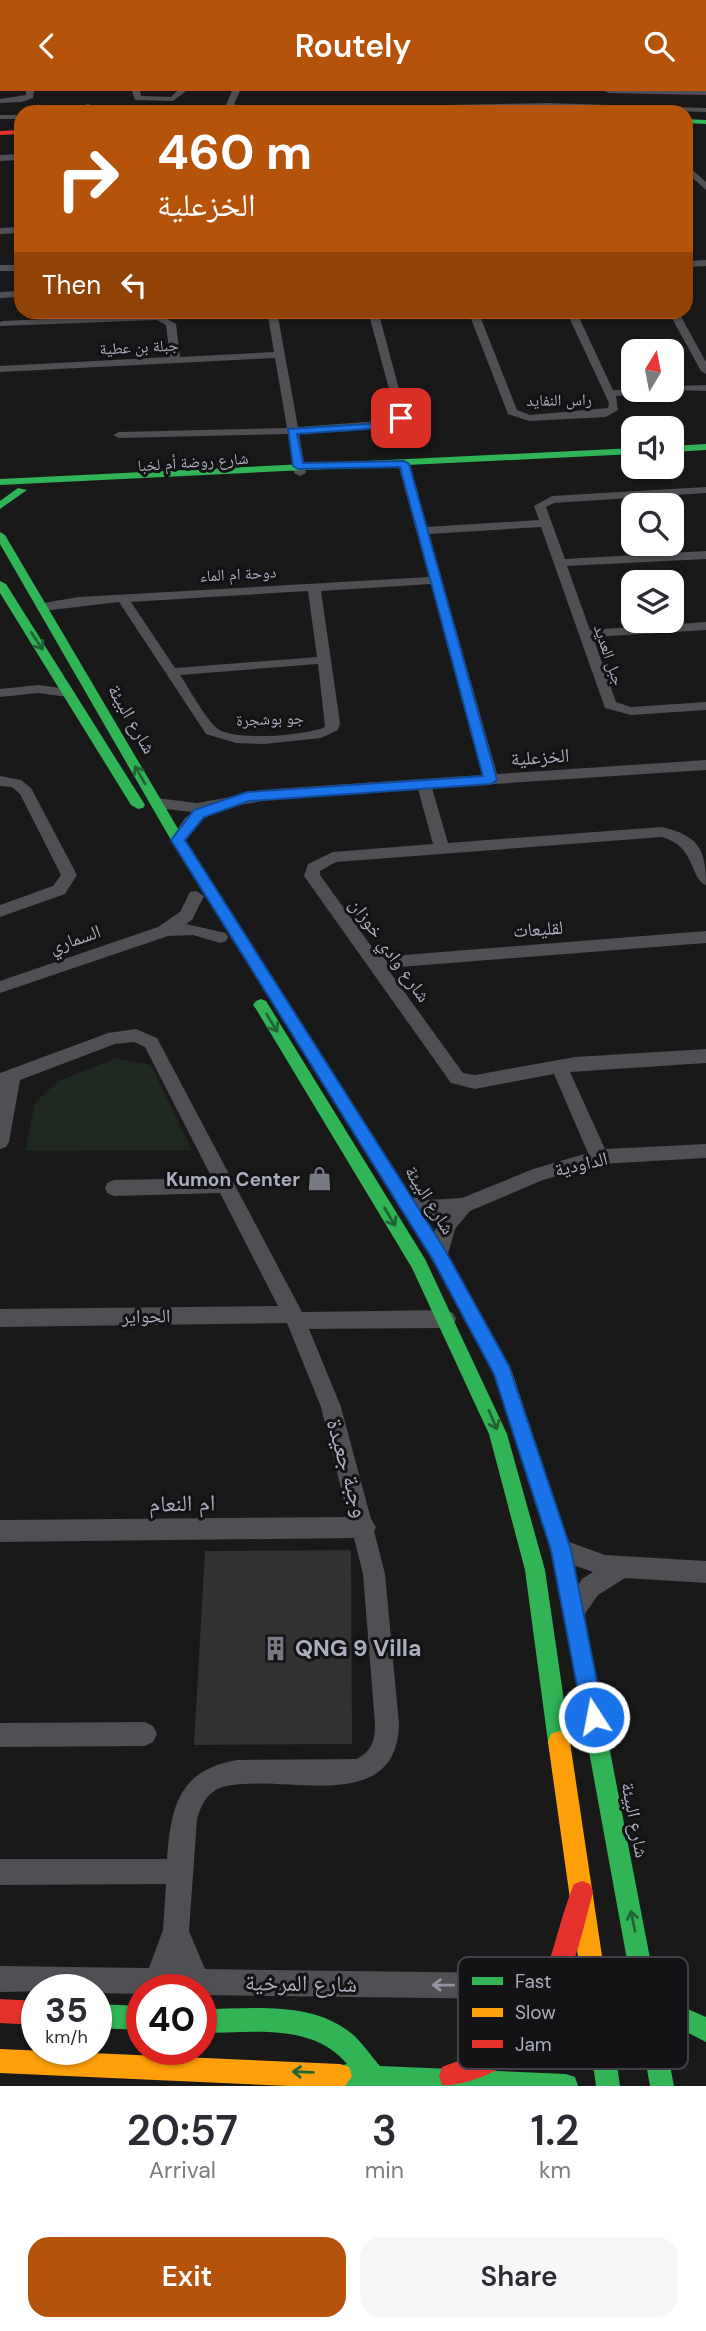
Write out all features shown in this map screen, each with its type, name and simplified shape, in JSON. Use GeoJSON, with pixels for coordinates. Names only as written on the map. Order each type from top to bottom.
{"type":"FeatureCollection","features":[{"type":"Feature","properties":{"kind":"main road"},"geometry":{"type":"LineString","coordinates":[[684,448],[706,447]]}},
{"type":"Feature","properties":{"kind":"main road","name":"شارع روضة أم لخبا"},"geometry":{"type":"LineString","coordinates":[[0,482],[26,485],[621,452]]}},
{"type":"Feature","properties":{"kind":"main road"},"geometry":{"type":"LineString","coordinates":[[0,475],[26,485]]}},
{"type":"Feature","properties":{"kind":"main road","name":"شارع روضة أم لخبا"},"geometry":{"type":"LineString","coordinates":[[0,491],[26,485]]}},
{"type":"Feature","properties":{"kind":"main road"},"geometry":{"type":"LineString","coordinates":[[0,506],[26,485]]}},
{"type":"Feature","properties":{"kind":"main road","name":"شارع البيئة"},"geometry":{"type":"LineString","coordinates":[[0,535],[178,840],[439,1255],[503,1372],[561,1550],[640,1957]]}},
{"type":"Feature","properties":{"kind":"main road"},"geometry":{"type":"LineString","coordinates":[[0,556],[27,599],[43,607]]}},
{"type":"Feature","properties":{"kind":"main road","name":"شارع البيئة"},"geometry":{"type":"LineString","coordinates":[[0,584],[196,897],[419,1264],[498,1434],[523,1516],[535,1570],[591,1957]]}},
{"type":"Feature","properties":{"kind":"main road"},"geometry":{"type":"LineString","coordinates":[[563,1957],[582,1892]]}},
{"type":"Feature","properties":{"kind":"main road"},"geometry":{"type":"LineString","coordinates":[[0,2011],[21,2012]]}},
{"type":"Feature","properties":{"kind":"main road"},"geometry":{"type":"LineString","coordinates":[[688,2021],[706,2030]]}},
{"type":"Feature","properties":{"kind":"main road"},"geometry":{"type":"LineString","coordinates":[[217,2022],[310,2027],[330,2033],[345,2044],[372,2075]]}},
{"type":"Feature","properties":{"kind":"main road"},"geometry":{"type":"LineString","coordinates":[[0,2061],[372,2075],[445,2083],[566,2086]]}},
{"type":"Feature","properties":{"kind":"main road"},"geometry":{"type":"LineString","coordinates":[[445,2083],[472,2069]]}},
{"type":"Feature","properties":{"kind":"street"},"geometry":{"type":"LineString","coordinates":[[0,101],[25,99],[30,96],[30,91]]}},
{"type":"Feature","properties":{"kind":"street"},"geometry":{"type":"LineString","coordinates":[[136,91],[138,98],[145,100],[173,99],[181,91]]}},
{"type":"Feature","properties":{"kind":"street"},"geometry":{"type":"LineString","coordinates":[[609,91],[706,93]]}},
{"type":"Feature","properties":{"kind":"street"},"geometry":{"type":"LineString","coordinates":[[374,105],[435,102],[548,105]]}},
{"type":"Feature","properties":{"kind":"street"},"geometry":{"type":"LineString","coordinates":[[3,324],[19,327],[150,319]]}},
{"type":"Feature","properties":{"kind":"street"},"geometry":{"type":"LineString","coordinates":[[167,319],[171,324],[175,361]]}},
{"type":"Feature","properties":{"kind":"street"},"geometry":{"type":"LineString","coordinates":[[273,319],[299,470]]}},
{"type":"Feature","properties":{"kind":"street"},"geometry":{"type":"LineString","coordinates":[[119,435],[292,431],[383,425],[401,418],[375,319]]}},
{"type":"Feature","properties":{"kind":"street","name":"راس النفايد"},"geometry":{"type":"LineString","coordinates":[[476,319],[509,408],[517,415],[536,418],[606,414],[614,407],[610,393],[575,319]]}},
{"type":"Feature","properties":{"kind":"street"},"geometry":{"type":"LineString","coordinates":[[677,319],[706,371]]}},
{"type":"Feature","properties":{"kind":"street","name":"جبلة بن عطية"},"geometry":{"type":"LineString","coordinates":[[0,369],[279,355]]}},
{"type":"Feature","properties":{"kind":"street"},"geometry":{"type":"LineString","coordinates":[[684,389],[706,388]]}},
{"type":"Feature","properties":{"kind":"street","name":"راس النفايد"},"geometry":{"type":"LineString","coordinates":[[610,393],[621,392]]}},
{"type":"Feature","properties":{"kind":"street"},"geometry":{"type":"LineString","coordinates":[[396,464],[422,531],[491,780]]}},
{"type":"Feature","properties":{"kind":"street"},"geometry":{"type":"LineString","coordinates":[[422,531],[545,523],[540,506],[545,501],[706,490]]}},
{"type":"Feature","properties":{"kind":"street","name":"جبل العديد"},"geometry":{"type":"LineString","coordinates":[[545,523],[607,701],[615,709],[631,711],[706,705]]}},
{"type":"Feature","properties":{"kind":"street"},"geometry":{"type":"LineString","coordinates":[[559,563],[706,555]]}},
{"type":"Feature","properties":{"kind":"street","name":"دوحة ام الماء"},"geometry":{"type":"LineString","coordinates":[[43,607],[122,599],[436,579]]}},
{"type":"Feature","properties":{"kind":"street","name":"جو بوشجرة"},"geometry":{"type":"LineString","coordinates":[[122,599],[204,725],[218,736],[245,739],[321,734],[333,727],[314,587]]}},
{"type":"Feature","properties":{"kind":"street"},"geometry":{"type":"LineString","coordinates":[[584,634],[706,627]]}},
{"type":"Feature","properties":{"kind":"street"},"geometry":{"type":"LineString","coordinates":[[170,672],[324,660]]}},
{"type":"Feature","properties":{"kind":"street"},"geometry":{"type":"LineString","coordinates":[[28,689],[44,681],[55,670]]}},
{"type":"Feature","properties":{"kind":"street"},"geometry":{"type":"LineString","coordinates":[[0,693],[28,689],[68,693]]}},
{"type":"Feature","properties":{"kind":"street","name":"الخزعلية"},"geometry":{"type":"LineString","coordinates":[[156,803],[183,808],[211,807],[247,797],[706,765]]}},
{"type":"Feature","properties":{"kind":"street"},"geometry":{"type":"LineString","coordinates":[[0,781],[16,783],[26,791],[69,875],[59,890],[0,911]]}},
{"type":"Feature","properties":{"kind":"street"},"geometry":{"type":"LineString","coordinates":[[425,785],[441,847]]}},
{"type":"Feature","properties":{"kind":"street","name":"الخزعلية"},"geometry":{"type":"LineString","coordinates":[[178,840],[190,821],[211,807]]}},
{"type":"Feature","properties":{"kind":"street","name":"شارع وادي خوزان"},"geometry":{"type":"LineString","coordinates":[[706,880],[693,846],[685,839],[662,832],[333,857],[313,868],[312,876],[457,1077],[475,1082],[559,1066],[706,1056]]}},
{"type":"Feature","properties":{"kind":"street","name":"السماري"},"geometry":{"type":"LineString","coordinates":[[0,988],[164,931],[186,916],[196,897]]}},
{"type":"Feature","properties":{"kind":"street","name":"السماري"},"geometry":{"type":"LineString","coordinates":[[164,931],[194,929],[220,937]]}},
{"type":"Feature","properties":{"kind":"street","name":"لقليعات"},"geometry":{"type":"LineString","coordinates":[[374,963],[706,937]]}},
{"type":"Feature","properties":{"kind":"street","name":"وجبة جعيدة"},"geometry":{"type":"LineString","coordinates":[[6,1077],[114,1038],[136,1035],[144,1037],[155,1049],[294,1317],[331,1407],[365,1527],[377,1599],[387,1724],[387,1743],[383,1754],[372,1765],[359,1771],[242,1773],[218,1775],[203,1784],[186,1809],[176,1931],[159,1974]]}},
{"type":"Feature","properties":{"kind":"street"},"geometry":{"type":"LineString","coordinates":[[559,1066],[599,1157]]}},
{"type":"Feature","properties":{"kind":"street"},"geometry":{"type":"LineString","coordinates":[[0,1142],[6,1077]]}},
{"type":"Feature","properties":{"kind":"street","name":"الداودية"},"geometry":{"type":"LineString","coordinates":[[407,1204],[426,1208],[463,1206],[540,1174],[599,1157],[706,1151]]}},
{"type":"Feature","properties":{"kind":"street"},"geometry":{"type":"LineString","coordinates":[[114,1188],[227,1185]]}},
{"type":"Feature","properties":{"kind":"street"},"geometry":{"type":"LineString","coordinates":[[439,1255],[442,1234],[450,1218],[463,1206]]}},
{"type":"Feature","properties":{"kind":"street","name":"الحواير"},"geometry":{"type":"LineString","coordinates":[[0,1318],[446,1319]]}},
{"type":"Feature","properties":{"kind":"street","name":"ام النعام"},"geometry":{"type":"LineString","coordinates":[[0,1531],[365,1527]]}},
{"type":"Feature","properties":{"kind":"street"},"geometry":{"type":"LineString","coordinates":[[561,1550],[591,1563],[619,1569],[706,1572]]}},
{"type":"Feature","properties":{"kind":"street"},"geometry":{"type":"LineString","coordinates":[[573,1613],[590,1587],[619,1569]]}},
{"type":"Feature","properties":{"kind":"street"},"geometry":{"type":"LineString","coordinates":[[0,1735],[145,1734]]}},
{"type":"Feature","properties":{"kind":"street"},"geometry":{"type":"LineString","coordinates":[[0,1872],[179,1871]]}},
{"type":"Feature","properties":{"kind":"street","name":"وجبة جعيدة"},"geometry":{"type":"LineString","coordinates":[[176,1931],[194,1974]]}},
{"type":"Feature","properties":{"kind":"street","name":"شارع المرخية"},"geometry":{"type":"LineString","coordinates":[[0,1979],[126,1980]]}},
{"type":"Feature","properties":{"kind":"street","name":"شارع المرخية"},"geometry":{"type":"LineString","coordinates":[[217,1981],[458,1985]]}},
{"type":"Feature","properties":{"kind":"shaded area"},"geometry":{"type":"Polygon","coordinates":[[[117,1058],[151,1065],[192,1150],[25,1151],[35,1103],[58,1081],[117,1058]]]}},
{"type":"Feature","properties":{"kind":"building","name":"QNG 9 Villa"},"geometry":{"type":"Polygon","coordinates":[[[351,1550],[352,1744],[194,1745],[205,1551],[351,1550]]]}},
{"type":"Feature","properties":{"kind":"traffic: fast"},"geometry":{"type":"LineString","coordinates":[[693,121],[706,122]]}},
{"type":"Feature","properties":{"kind":"traffic: fast"},"geometry":{"type":"LineString","coordinates":[[684,448],[706,447]]}},
{"type":"Feature","properties":{"kind":"traffic: fast"},"geometry":{"type":"LineString","coordinates":[[0,482],[621,452]]}},
{"type":"Feature","properties":{"kind":"traffic: fast"},"geometry":{"type":"LineString","coordinates":[[0,506],[22,490]]}},
{"type":"Feature","properties":{"kind":"traffic: fast"},"geometry":{"type":"LineString","coordinates":[[0,535],[178,840],[439,1255],[489,1346]]}},
{"type":"Feature","properties":{"kind":"traffic: fast"},"geometry":{"type":"LineString","coordinates":[[0,584],[138,805]]}},
{"type":"Feature","properties":{"kind":"traffic: fast"},"geometry":{"type":"LineString","coordinates":[[261,1005],[419,1264],[498,1434],[535,1570],[559,1742]]}},
{"type":"Feature","properties":{"kind":"traffic: fast"},"geometry":{"type":"LineString","coordinates":[[580,1647],[638,1957]]}},
{"type":"Feature","properties":{"kind":"traffic: fast"},"geometry":{"type":"LineString","coordinates":[[112,2017],[126,2017]]}},
{"type":"Feature","properties":{"kind":"traffic: fast"},"geometry":{"type":"LineString","coordinates":[[217,2021],[288,2022],[321,2029],[345,2044],[372,2075]]}},
{"type":"Feature","properties":{"kind":"traffic: fast"},"geometry":{"type":"LineString","coordinates":[[688,2021],[706,2030]]}},
{"type":"Feature","properties":{"kind":"traffic: fast"},"geometry":{"type":"LineString","coordinates":[[606,2069],[608,2086]]}},
{"type":"Feature","properties":{"kind":"traffic: fast"},"geometry":{"type":"LineString","coordinates":[[659,2069],[662,2086]]}},
{"type":"Feature","properties":{"kind":"traffic: fast"},"geometry":{"type":"LineString","coordinates":[[340,2076],[566,2086]]}},
{"type":"Feature","properties":{"kind":"traffic: slow"},"geometry":{"type":"LineString","coordinates":[[489,1346],[503,1372],[561,1550],[580,1647]]}},
{"type":"Feature","properties":{"kind":"traffic: slow"},"geometry":{"type":"LineString","coordinates":[[559,1742],[590,1956]]}},
{"type":"Feature","properties":{"kind":"traffic: slow"},"geometry":{"type":"LineString","coordinates":[[0,2061],[340,2076]]}},
{"type":"Feature","properties":{"kind":"traffic: jam"},"geometry":{"type":"LineString","coordinates":[[0,133],[14,132]]}},
{"type":"Feature","properties":{"kind":"traffic: jam"},"geometry":{"type":"LineString","coordinates":[[563,1957],[582,1892]]}},
{"type":"Feature","properties":{"kind":"traffic: jam"},"geometry":{"type":"LineString","coordinates":[[0,2011],[21,2012]]}},
{"type":"Feature","properties":{"kind":"traffic: jam"},"geometry":{"type":"LineString","coordinates":[[451,2076],[469,2069]]}},
{"type":"Feature","properties":{"kind":"place","name":"Kumon Center"},"geometry":{"type":"Point","coordinates":[320,1179]}},
{"type":"Feature","properties":{"kind":"place","name":"QNG 9 Villa"},"geometry":{"type":"Point","coordinates":[275,1648]}},
{"type":"Feature","properties":{"kind":"route"},"geometry":{"type":"LineString","coordinates":[[401,418],[396,423],[383,425],[292,431],[298,466],[404,464],[491,780],[247,797],[211,807],[199,814],[190,821],[178,840],[439,1255],[503,1372],[561,1550],[594,1717]]}}]}
